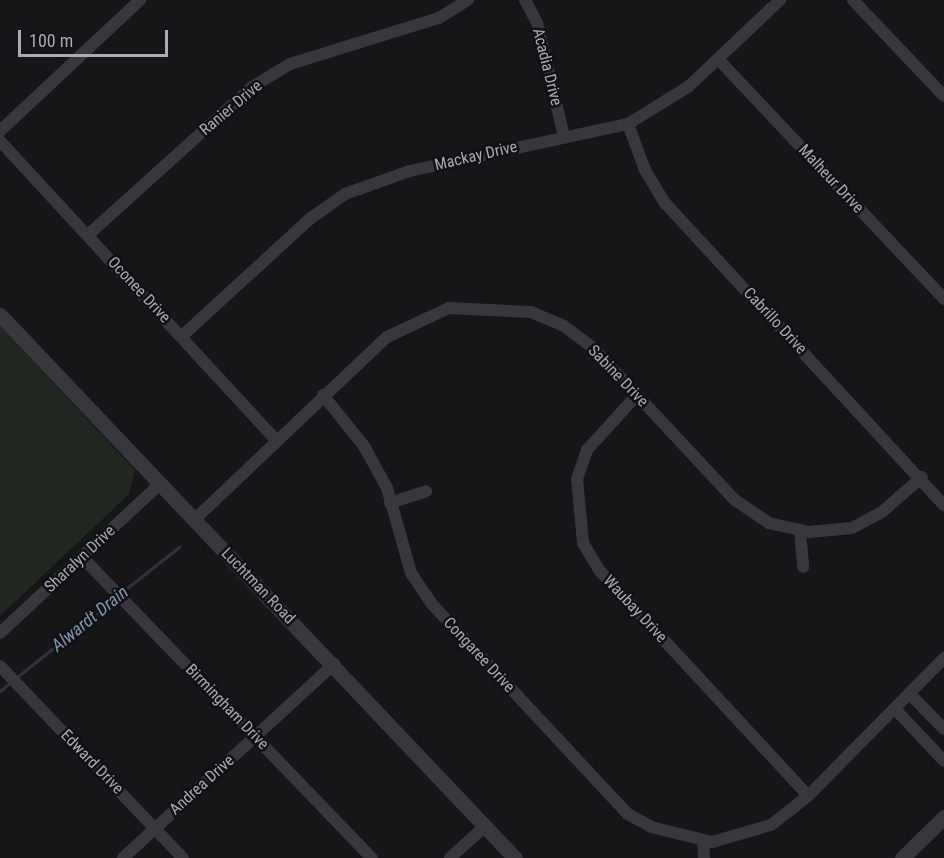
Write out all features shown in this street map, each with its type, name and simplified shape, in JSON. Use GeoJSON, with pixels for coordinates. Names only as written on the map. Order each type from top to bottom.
{"type":"FeatureCollection","features":[{"type":"Feature","properties":{"kind":"street"},"geometry":{"type":"LineString","coordinates":[[0,130],[140,0]]}},
{"type":"Feature","properties":{"kind":"street","name":"Ranier Drive"},"geometry":{"type":"LineString","coordinates":[[88,235],[252,87],[280,70],[331,48],[439,18],[468,0]]}},
{"type":"Feature","properties":{"kind":"street","name":"Acadia Drive"},"geometry":{"type":"LineString","coordinates":[[525,0],[537,23],[564,136]]}},
{"type":"Feature","properties":{"kind":"street","name":"Mackay Drive"},"geometry":{"type":"LineString","coordinates":[[182,336],[311,218],[345,194],[410,171],[628,124],[676,96],[780,0]]}},
{"type":"Feature","properties":{"kind":"street"},"geometry":{"type":"LineString","coordinates":[[853,0],[944,96]]}},
{"type":"Feature","properties":{"kind":"street","name":"Malheur Drive"},"geometry":{"type":"LineString","coordinates":[[718,59],[944,299]]}},
{"type":"Feature","properties":{"kind":"street","name":"Cabrillo Drive"},"geometry":{"type":"LineString","coordinates":[[628,124],[645,170],[665,203],[922,477],[944,505]]}},
{"type":"Feature","properties":{"kind":"street","name":"Oconee Drive"},"geometry":{"type":"LineString","coordinates":[[0,141],[276,440]]}},
{"type":"Feature","properties":{"kind":"street","name":"Sabine Drive"},"geometry":{"type":"LineString","coordinates":[[194,520],[323,395],[387,338],[415,321],[449,308],[489,306],[531,312],[564,326],[594,349],[735,500],[769,523],[800,530],[852,528],[882,512],[922,477]]}},
{"type":"Feature","properties":{"kind":"street","name":"Luchtman Road"},"geometry":{"type":"LineString","coordinates":[[0,315],[334,664],[515,858]]}},
{"type":"Feature","properties":{"kind":"street","name":"Congaree Drive"},"geometry":{"type":"LineString","coordinates":[[323,395],[364,446],[390,503],[411,573],[431,603],[628,814],[651,827],[708,842]]}},
{"type":"Feature","properties":{"kind":"street","name":"Waubay Drive"},"geometry":{"type":"LineString","coordinates":[[636,395],[587,450],[577,479],[583,543],[600,571],[808,796]]}},
{"type":"Feature","properties":{"kind":"street","name":"Sharalyn Drive"},"geometry":{"type":"LineString","coordinates":[[0,633],[160,484]]}},
{"type":"Feature","properties":{"kind":"street"},"geometry":{"type":"LineString","coordinates":[[390,503],[426,491]]}},
{"type":"Feature","properties":{"kind":"street"},"geometry":{"type":"LineString","coordinates":[[800,530],[803,567]]}},
{"type":"Feature","properties":{"kind":"street","name":"Birmingham Drive"},"geometry":{"type":"LineString","coordinates":[[82,557],[372,858]]}},
{"type":"Feature","properties":{"kind":"street"},"geometry":{"type":"LineString","coordinates":[[704,858],[708,842],[771,825],[808,796],[911,695],[944,658]]}},
{"type":"Feature","properties":{"kind":"street","name":"Andrea Drive"},"geometry":{"type":"LineString","coordinates":[[123,858],[334,664]]}},
{"type":"Feature","properties":{"kind":"street","name":"Edward Drive"},"geometry":{"type":"LineString","coordinates":[[0,666],[183,858]]}},
{"type":"Feature","properties":{"kind":"street"},"geometry":{"type":"LineString","coordinates":[[911,695],[944,729]]}},
{"type":"Feature","properties":{"kind":"street"},"geometry":{"type":"LineString","coordinates":[[896,710],[944,761]]}},
{"type":"Feature","properties":{"kind":"street"},"geometry":{"type":"LineString","coordinates":[[902,858],[944,818]]}},
{"type":"Feature","properties":{"kind":"street"},"geometry":{"type":"LineString","coordinates":[[450,858],[485,826]]}},
{"type":"Feature","properties":{"kind":"shaded area"},"geometry":{"type":"Polygon","coordinates":[[[0,326],[135,470],[129,494],[0,616],[0,326]]]}},
{"type":"Feature","properties":{"kind":"waterway","name":"Alwardt Drain"},"geometry":{"type":"LineString","coordinates":[[122,592],[179,547]]}},
{"type":"Feature","properties":{"kind":"waterway","name":"Alwardt Drain"},"geometry":{"type":"LineString","coordinates":[[17,677],[117,597]]}},
{"type":"Feature","properties":{"kind":"waterway","name":"Alwardt Drain"},"geometry":{"type":"LineString","coordinates":[[0,691],[12,681]]}}]}
